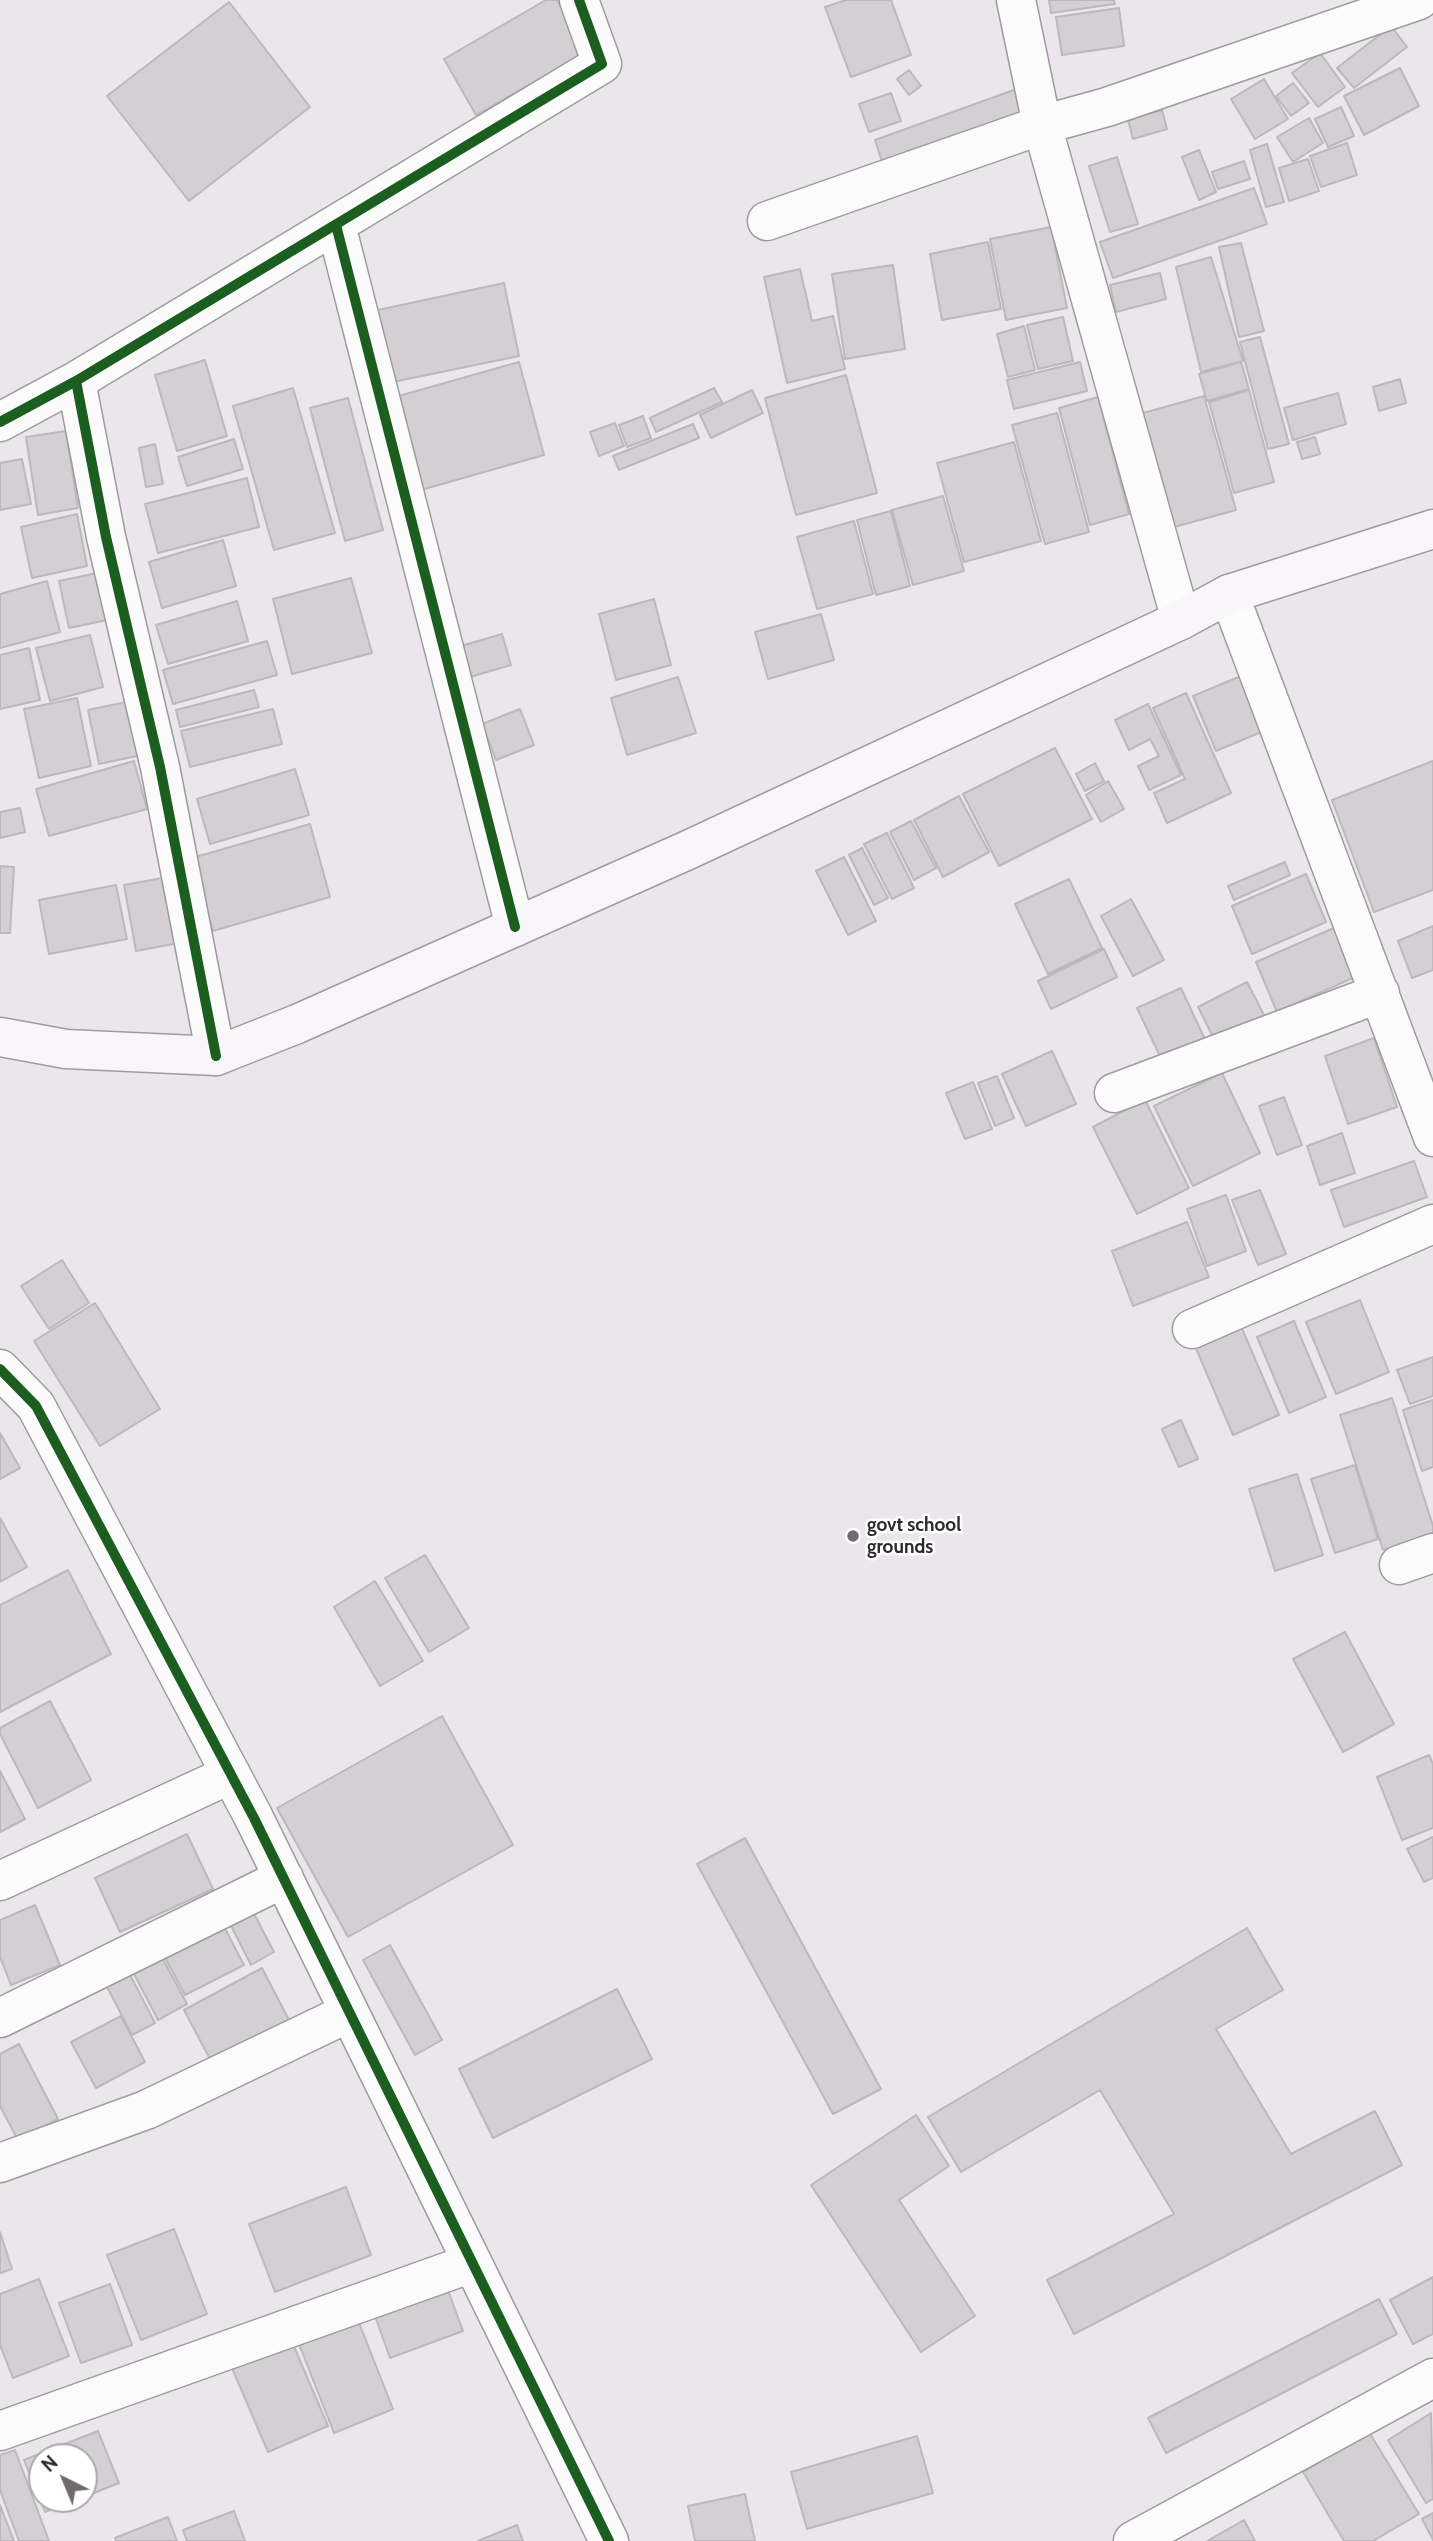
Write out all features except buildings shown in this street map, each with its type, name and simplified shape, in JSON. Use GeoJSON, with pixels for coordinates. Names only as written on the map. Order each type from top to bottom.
{"type":"FeatureCollection","features":[{"type":"Feature","properties":{"kind":"main road"},"geometry":{"type":"LineString","coordinates":[[0,1037],[66,1049],[216,1056],[297,1024],[688,850],[1181,620],[1229,594],[1433,529]]}},
{"type":"Feature","properties":{"kind":"street"},"geometry":{"type":"LineString","coordinates":[[0,422],[76,381],[602,64],[579,0]]}},
{"type":"Feature","properties":{"kind":"street"},"geometry":{"type":"LineString","coordinates":[[1016,0],[1042,125],[1181,620]]}},
{"type":"Feature","properties":{"kind":"street"},"geometry":{"type":"LineString","coordinates":[[767,221],[1408,2]]}},
{"type":"Feature","properties":{"kind":"street"},"geometry":{"type":"LineString","coordinates":[[336,225],[515,927]]}},
{"type":"Feature","properties":{"kind":"street"},"geometry":{"type":"LineString","coordinates":[[76,381],[106,537],[160,767],[216,1056]]}},
{"type":"Feature","properties":{"kind":"street"},"geometry":{"type":"LineString","coordinates":[[1229,594],[1433,1137]]}},
{"type":"Feature","properties":{"kind":"street"},"geometry":{"type":"LineString","coordinates":[[1114,1093],[1380,993]]}},
{"type":"Feature","properties":{"kind":"street"},"geometry":{"type":"LineString","coordinates":[[1192,1329],[1433,1224]]}},
{"type":"Feature","properties":{"kind":"street"},"geometry":{"type":"LineString","coordinates":[[0,1369],[36,1406],[231,1774],[609,2541]]}},
{"type":"Feature","properties":{"kind":"street"},"geometry":{"type":"LineString","coordinates":[[0,1881],[231,1774]]}},
{"type":"Feature","properties":{"kind":"street"},"geometry":{"type":"LineString","coordinates":[[0,2018],[284,1878]]}},
{"type":"Feature","properties":{"kind":"street"},"geometry":{"type":"LineString","coordinates":[[0,2163],[146,2109],[348,2013]]}},
{"type":"Feature","properties":{"kind":"street"},"geometry":{"type":"LineString","coordinates":[[0,2431],[472,2263]]}},
{"type":"Feature","properties":{"kind":"street"},"geometry":{"type":"LineString","coordinates":[[1133,2541],[1433,2378]]}},
{"type":"Feature","properties":{"kind":"cycle path"},"geometry":{"type":"LineString","coordinates":[[0,422],[76,381],[602,64],[579,0]]}},
{"type":"Feature","properties":{"kind":"cycle path"},"geometry":{"type":"LineString","coordinates":[[336,225],[515,927]]}},
{"type":"Feature","properties":{"kind":"cycle path"},"geometry":{"type":"LineString","coordinates":[[76,381],[106,537],[160,767],[216,1056]]}},
{"type":"Feature","properties":{"kind":"cycle path"},"geometry":{"type":"LineString","coordinates":[[0,1369],[36,1406],[254,1818],[609,2541]]}},
{"type":"Feature","properties":{"kind":"place","name":"govt school grounds"},"geometry":{"type":"Point","coordinates":[853,1536]}}]}
